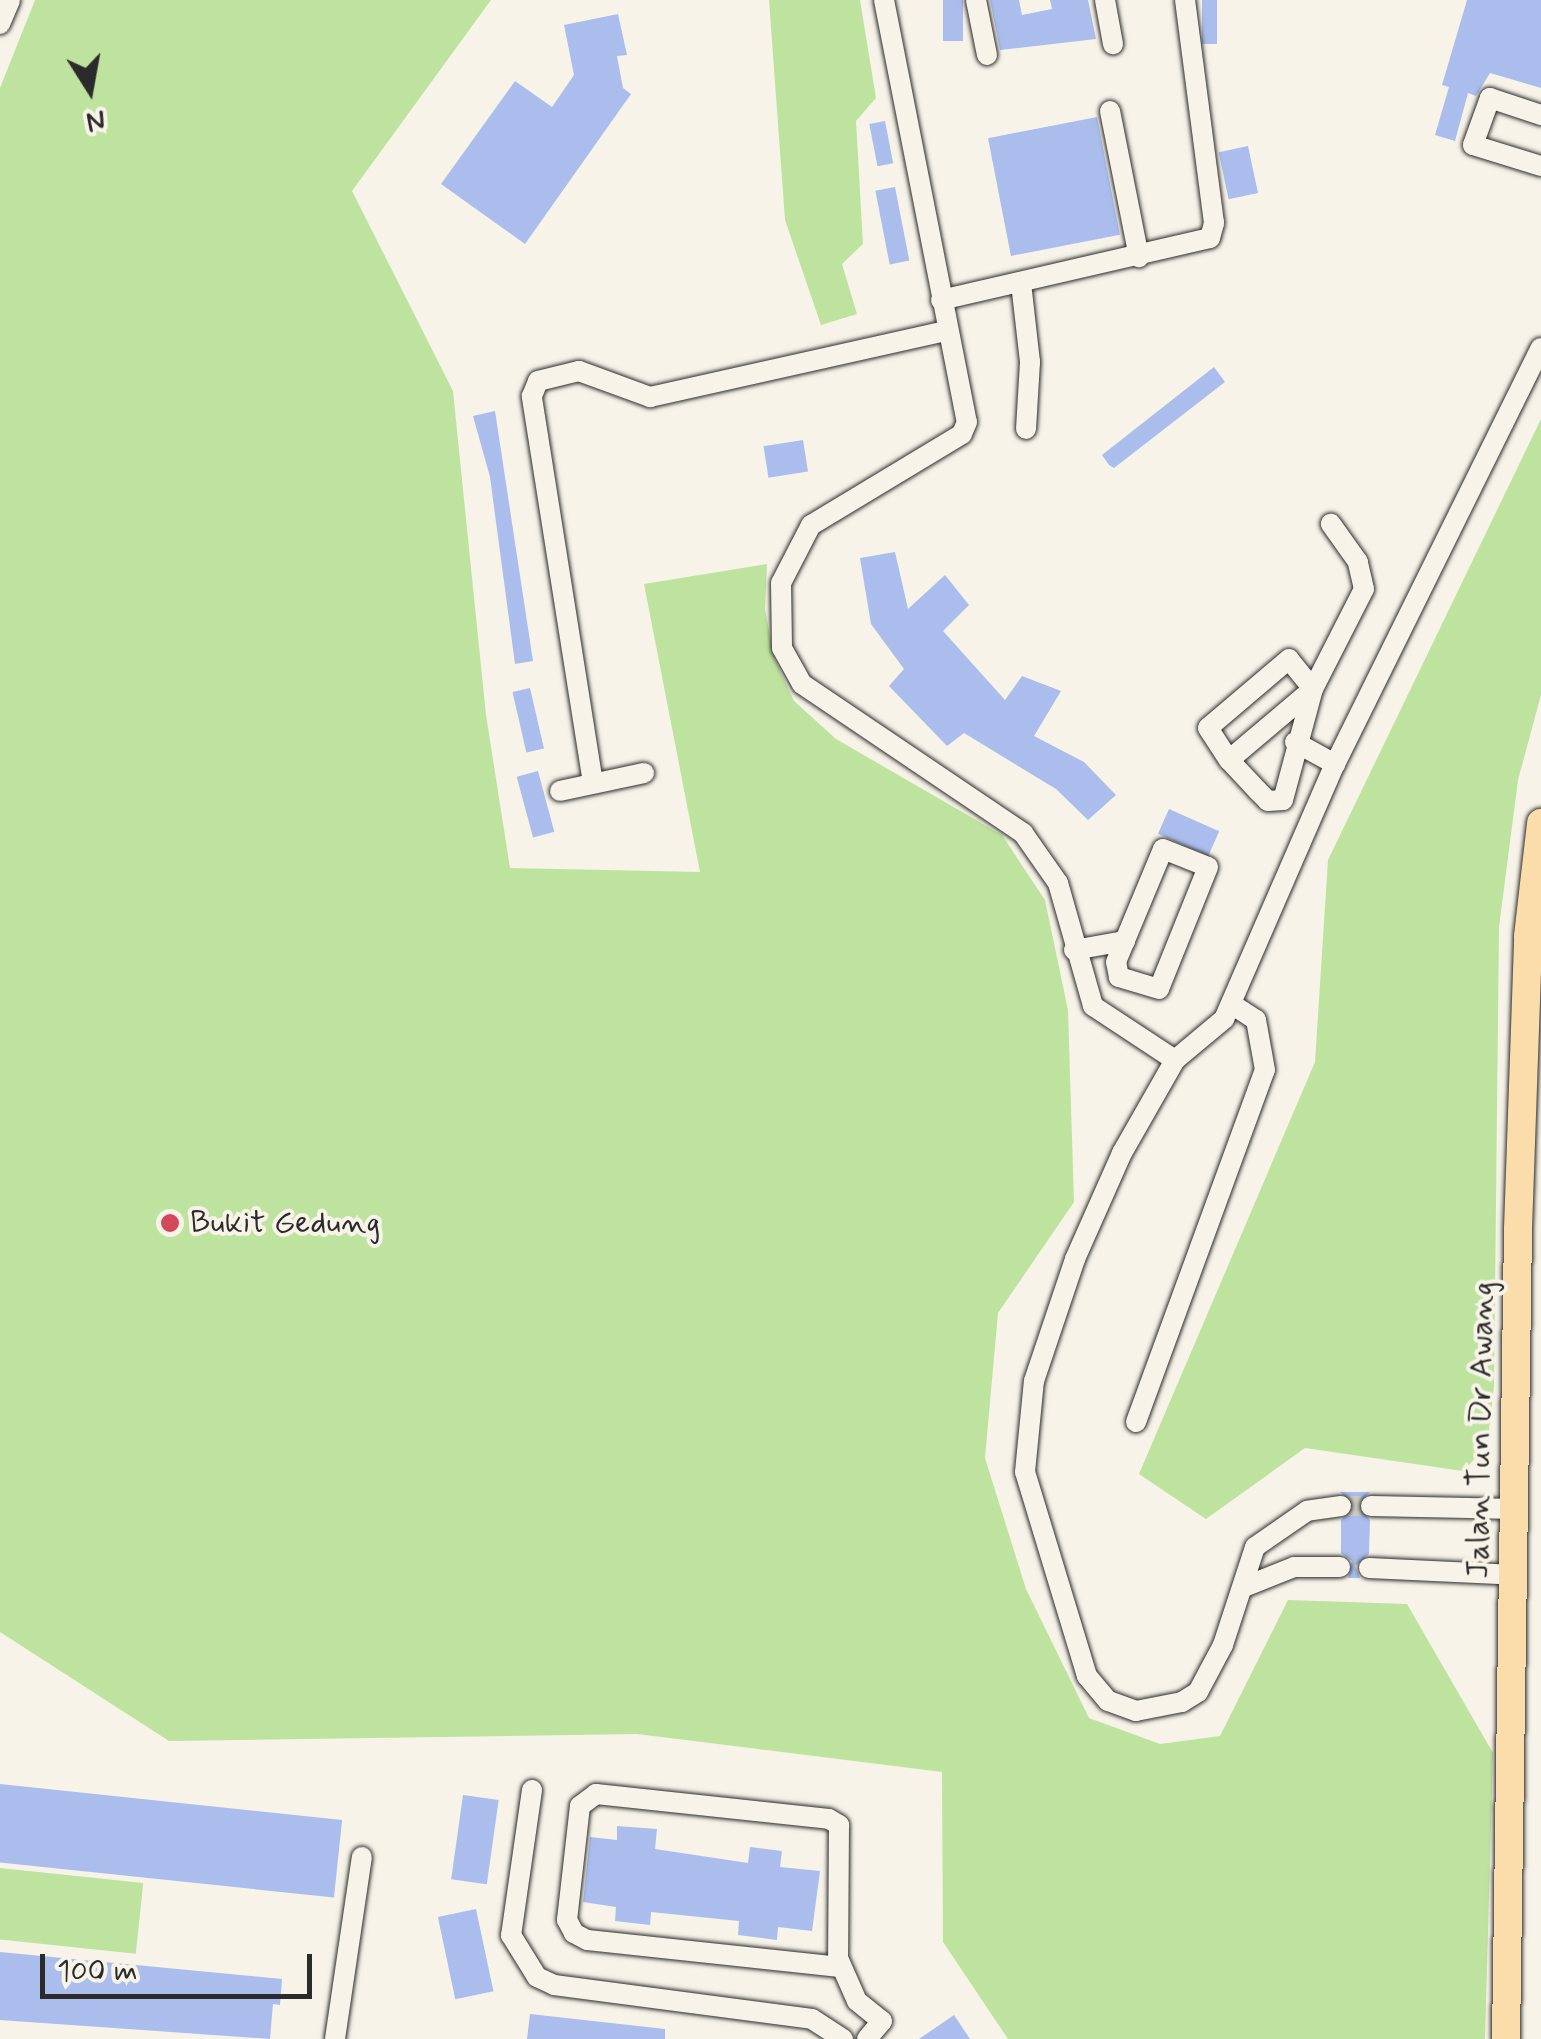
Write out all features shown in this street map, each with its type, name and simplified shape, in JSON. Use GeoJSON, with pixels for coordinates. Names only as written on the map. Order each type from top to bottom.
{"type":"FeatureCollection","features":[{"type":"Feature","properties":{"kind":"main road","name":"Jalan Tun Dr Awang"},"geometry":{"type":"LineString","coordinates":[[1506,2039],[1528,936],[1541,823]]}},
{"type":"Feature","properties":{"kind":"street"},"geometry":{"type":"LineString","coordinates":[[0,24],[10,0]]}},
{"type":"Feature","properties":{"kind":"street"},"geometry":{"type":"LineString","coordinates":[[884,0],[946,331],[965,405],[962,434],[812,525],[782,583],[782,648],[802,684],[1024,833],[1058,883],[1093,1006],[1175,1060]]}},
{"type":"Feature","properties":{"kind":"street"},"geometry":{"type":"LineString","coordinates":[[976,0],[987,55]]}},
{"type":"Feature","properties":{"kind":"street"},"geometry":{"type":"LineString","coordinates":[[1104,0],[1113,44]]}},
{"type":"Feature","properties":{"kind":"street"},"geometry":{"type":"LineString","coordinates":[[942,300],[1201,244],[1214,231],[1185,0]]}},
{"type":"Feature","properties":{"kind":"street"},"geometry":{"type":"LineString","coordinates":[[1541,115],[1490,98],[1473,145],[1541,166]]}},
{"type":"Feature","properties":{"kind":"street"},"geometry":{"type":"LineString","coordinates":[[1110,111],[1139,257]]}},
{"type":"Feature","properties":{"kind":"street"},"geometry":{"type":"LineString","coordinates":[[1021,282],[1029,346],[1026,429]]}},
{"type":"Feature","properties":{"kind":"street"},"geometry":{"type":"LineString","coordinates":[[592,783],[532,396],[538,381],[580,371],[650,397],[946,331]]}},
{"type":"Feature","properties":{"kind":"street"},"geometry":{"type":"LineString","coordinates":[[1341,1506],[1306,1512],[1278,1526],[1255,1548],[1211,1676],[1198,1692],[1182,1702],[1136,1712],[1108,1701],[1087,1676],[1025,1472],[1034,1381],[1075,1259],[1122,1153],[1175,1060],[1224,1019],[1335,764],[1541,348]]}},
{"type":"Feature","properties":{"kind":"street"},"geometry":{"type":"LineString","coordinates":[[1312,689],[1289,659],[1208,728],[1229,760],[1268,801],[1282,800],[1312,689],[1364,589],[1358,562],[1331,524]]}},
{"type":"Feature","properties":{"kind":"street"},"geometry":{"type":"LineString","coordinates":[[1229,760],[1312,689]]}},
{"type":"Feature","properties":{"kind":"street"},"geometry":{"type":"LineString","coordinates":[[1295,742],[1335,764]]}},
{"type":"Feature","properties":{"kind":"street"},"geometry":{"type":"LineString","coordinates":[[560,791],[644,773]]}},
{"type":"Feature","properties":{"kind":"street"},"geometry":{"type":"LineString","coordinates":[[1288,778],[1321,794]]}},
{"type":"Feature","properties":{"kind":"street"},"geometry":{"type":"LineString","coordinates":[[1162,850],[1208,867],[1160,989],[1119,977],[1116,962],[1126,940],[1162,850]]}},
{"type":"Feature","properties":{"kind":"street"},"geometry":{"type":"LineString","coordinates":[[1074,950],[1126,940]]}},
{"type":"Feature","properties":{"kind":"street"},"geometry":{"type":"LineString","coordinates":[[1136,1422],[1266,1070],[1256,1020],[1231,1004]]}},
{"type":"Feature","properties":{"kind":"street"},"geometry":{"type":"LineString","coordinates":[[1370,1506],[1517,1509]]}},
{"type":"Feature","properties":{"kind":"street"},"geometry":{"type":"LineString","coordinates":[[1244,1587],[1294,1567],[1340,1567]]}},
{"type":"Feature","properties":{"kind":"street"},"geometry":{"type":"LineString","coordinates":[[1369,1568],[1514,1575]]}},
{"type":"Feature","properties":{"kind":"street"},"geometry":{"type":"LineString","coordinates":[[532,1790],[511,1935],[537,1978],[554,1986],[812,2019],[843,2039]]}},
{"type":"Feature","properties":{"kind":"street"},"geometry":{"type":"LineString","coordinates":[[840,1967],[587,1940],[574,1933],[567,1920],[580,1806],[596,1794],[829,1818],[843,1835],[835,1936],[840,1967],[857,2001],[882,2021],[868,2039]]}},
{"type":"Feature","properties":{"kind":"street"},"geometry":{"type":"LineString","coordinates":[[335,2039],[362,1856]]}},
{"type":"Feature","properties":{"kind":"green space"},"geometry":{"type":"Polygon","coordinates":[[[35,0],[491,0],[352,191],[453,391],[486,715],[510,868],[700,872],[644,584],[767,564],[765,609],[774,658],[794,701],[836,739],[1002,835],[1045,900],[1068,1010],[1074,1202],[998,1313],[985,1458],[1026,1589],[1089,1718],[1160,1744],[1220,1736],[1288,1600],[1407,1604],[1493,1753],[1485,2039],[1008,2039],[943,1942],[942,1772],[637,1734],[169,1741],[0,1632],[0,88],[35,0]]]}},
{"type":"Feature","properties":{"kind":"green space"},"geometry":{"type":"Polygon","coordinates":[[[769,0],[860,0],[876,98],[856,121],[863,244],[842,264],[857,314],[821,325],[785,220],[769,0]]]}},
{"type":"Feature","properties":{"kind":"green space"},"geometry":{"type":"Polygon","coordinates":[[[1541,419],[1541,695],[1518,780],[1499,927],[1494,1387],[1487,1446],[1463,1471],[1305,1448],[1206,1519],[1139,1474],[1315,1062],[1328,860],[1541,419]]]}},
{"type":"Feature","properties":{"kind":"green space"},"geometry":{"type":"Polygon","coordinates":[[[0,1868],[143,1883],[136,1954],[0,1939],[0,1868]]]}},
{"type":"Feature","properties":{"kind":"building"},"geometry":{"type":"Polygon","coordinates":[[[943,0],[963,0],[963,41],[943,41],[943,0]]]}},
{"type":"Feature","properties":{"kind":"building"},"geometry":{"type":"Polygon","coordinates":[[[990,0],[1019,0],[1022,15],[1052,9],[1050,0],[1088,0],[1096,39],[1000,50],[990,0]]]}},
{"type":"Feature","properties":{"kind":"building"},"geometry":{"type":"Polygon","coordinates":[[[1202,0],[1217,0],[1217,44],[1202,44],[1202,0]]]}},
{"type":"Feature","properties":{"kind":"building"},"geometry":{"type":"Polygon","coordinates":[[[1467,0],[1541,0],[1541,88],[1490,73],[1476,96],[1468,93],[1455,141],[1435,135],[1449,87],[1442,85],[1467,0]]]}},
{"type":"Feature","properties":{"kind":"building"},"geometry":{"type":"Polygon","coordinates":[[[618,14],[627,55],[617,56],[623,88],[631,94],[525,244],[441,184],[515,81],[552,107],[574,75],[564,25],[618,14]]]}},
{"type":"Feature","properties":{"kind":"building"},"geometry":{"type":"Polygon","coordinates":[[[1097,117],[1120,235],[1011,256],[988,138],[1097,117]]]}},
{"type":"Feature","properties":{"kind":"building"},"geometry":{"type":"Polygon","coordinates":[[[885,121],[893,163],[877,166],[869,124],[885,121]]]}},
{"type":"Feature","properties":{"kind":"building"},"geometry":{"type":"Polygon","coordinates":[[[1248,146],[1258,193],[1229,199],[1219,152],[1248,146]]]}},
{"type":"Feature","properties":{"kind":"building"},"geometry":{"type":"Polygon","coordinates":[[[895,187],[909,261],[890,264],[875,191],[895,187]]]}},
{"type":"Feature","properties":{"kind":"building"},"geometry":{"type":"Polygon","coordinates":[[[1214,367],[1225,382],[1114,468],[1109,465],[1102,455],[1214,367]]]}},
{"type":"Feature","properties":{"kind":"building"},"geometry":{"type":"Polygon","coordinates":[[[495,411],[533,661],[515,664],[490,477],[473,416],[495,411]]]}},
{"type":"Feature","properties":{"kind":"building"},"geometry":{"type":"Polygon","coordinates":[[[803,440],[808,472],[768,478],[763,446],[803,440]]]}},
{"type":"Feature","properties":{"kind":"building"},"geometry":{"type":"Polygon","coordinates":[[[895,552],[908,609],[945,575],[969,605],[943,631],[1005,700],[1022,676],[1061,691],[1034,736],[1084,762],[1116,795],[1088,820],[1056,789],[964,733],[947,746],[889,686],[904,669],[871,624],[860,558],[895,552]]]}},
{"type":"Feature","properties":{"kind":"building"},"geometry":{"type":"Polygon","coordinates":[[[530,688],[544,748],[526,752],[512,692],[530,688]]]}},
{"type":"Feature","properties":{"kind":"building"},"geometry":{"type":"Polygon","coordinates":[[[538,771],[554,832],[533,838],[517,777],[538,771]]]}},
{"type":"Feature","properties":{"kind":"building"},"geometry":{"type":"Polygon","coordinates":[[[1169,809],[1219,831],[1208,856],[1158,834],[1169,809]]]}},
{"type":"Feature","properties":{"kind":"building"},"geometry":{"type":"Polygon","coordinates":[[[1340,1492],[1370,1492],[1357,1505],[1370,1520],[1369,1554],[1355,1566],[1360,1578],[1348,1578],[1352,1561],[1341,1553],[1341,1520],[1355,1505],[1340,1492]]]}},
{"type":"Feature","properties":{"kind":"building"},"geometry":{"type":"Polygon","coordinates":[[[0,1784],[342,1820],[334,1898],[0,1862],[0,1784]]]}},
{"type":"Feature","properties":{"kind":"building"},"geometry":{"type":"Polygon","coordinates":[[[463,1795],[499,1800],[487,1884],[451,1879],[463,1795]]]}},
{"type":"Feature","properties":{"kind":"building"},"geometry":{"type":"Polygon","coordinates":[[[617,1826],[657,1829],[655,1849],[748,1863],[750,1847],[782,1851],[780,1867],[820,1871],[812,1931],[778,1927],[777,1940],[738,1935],[739,1921],[651,1912],[650,1925],[615,1921],[616,1907],[583,1902],[590,1837],[617,1840],[617,1826]]]}},
{"type":"Feature","properties":{"kind":"building"},"geometry":{"type":"Polygon","coordinates":[[[476,1909],[493,1991],[455,1999],[438,1917],[476,1909]]]}},
{"type":"Feature","properties":{"kind":"building"},"geometry":{"type":"Polygon","coordinates":[[[0,1952],[282,1979],[280,2005],[273,2004],[270,2039],[0,2020],[0,1952]]]}},
{"type":"Feature","properties":{"kind":"building"},"geometry":{"type":"Polygon","coordinates":[[[530,2014],[665,2029],[665,2039],[527,2039],[530,2014]]]}},
{"type":"Feature","properties":{"kind":"building"},"geometry":{"type":"Polygon","coordinates":[[[954,2015],[970,2039],[919,2039],[954,2015]]]}},
{"type":"Feature","properties":{"kind":"tunnel"},"geometry":{"type":"LineString","coordinates":[[1341,1506],[1371,1506]]}},
{"type":"Feature","properties":{"kind":"place","name":"Bukit Gedung"},"geometry":{"type":"Point","coordinates":[170,1223]}}]}
